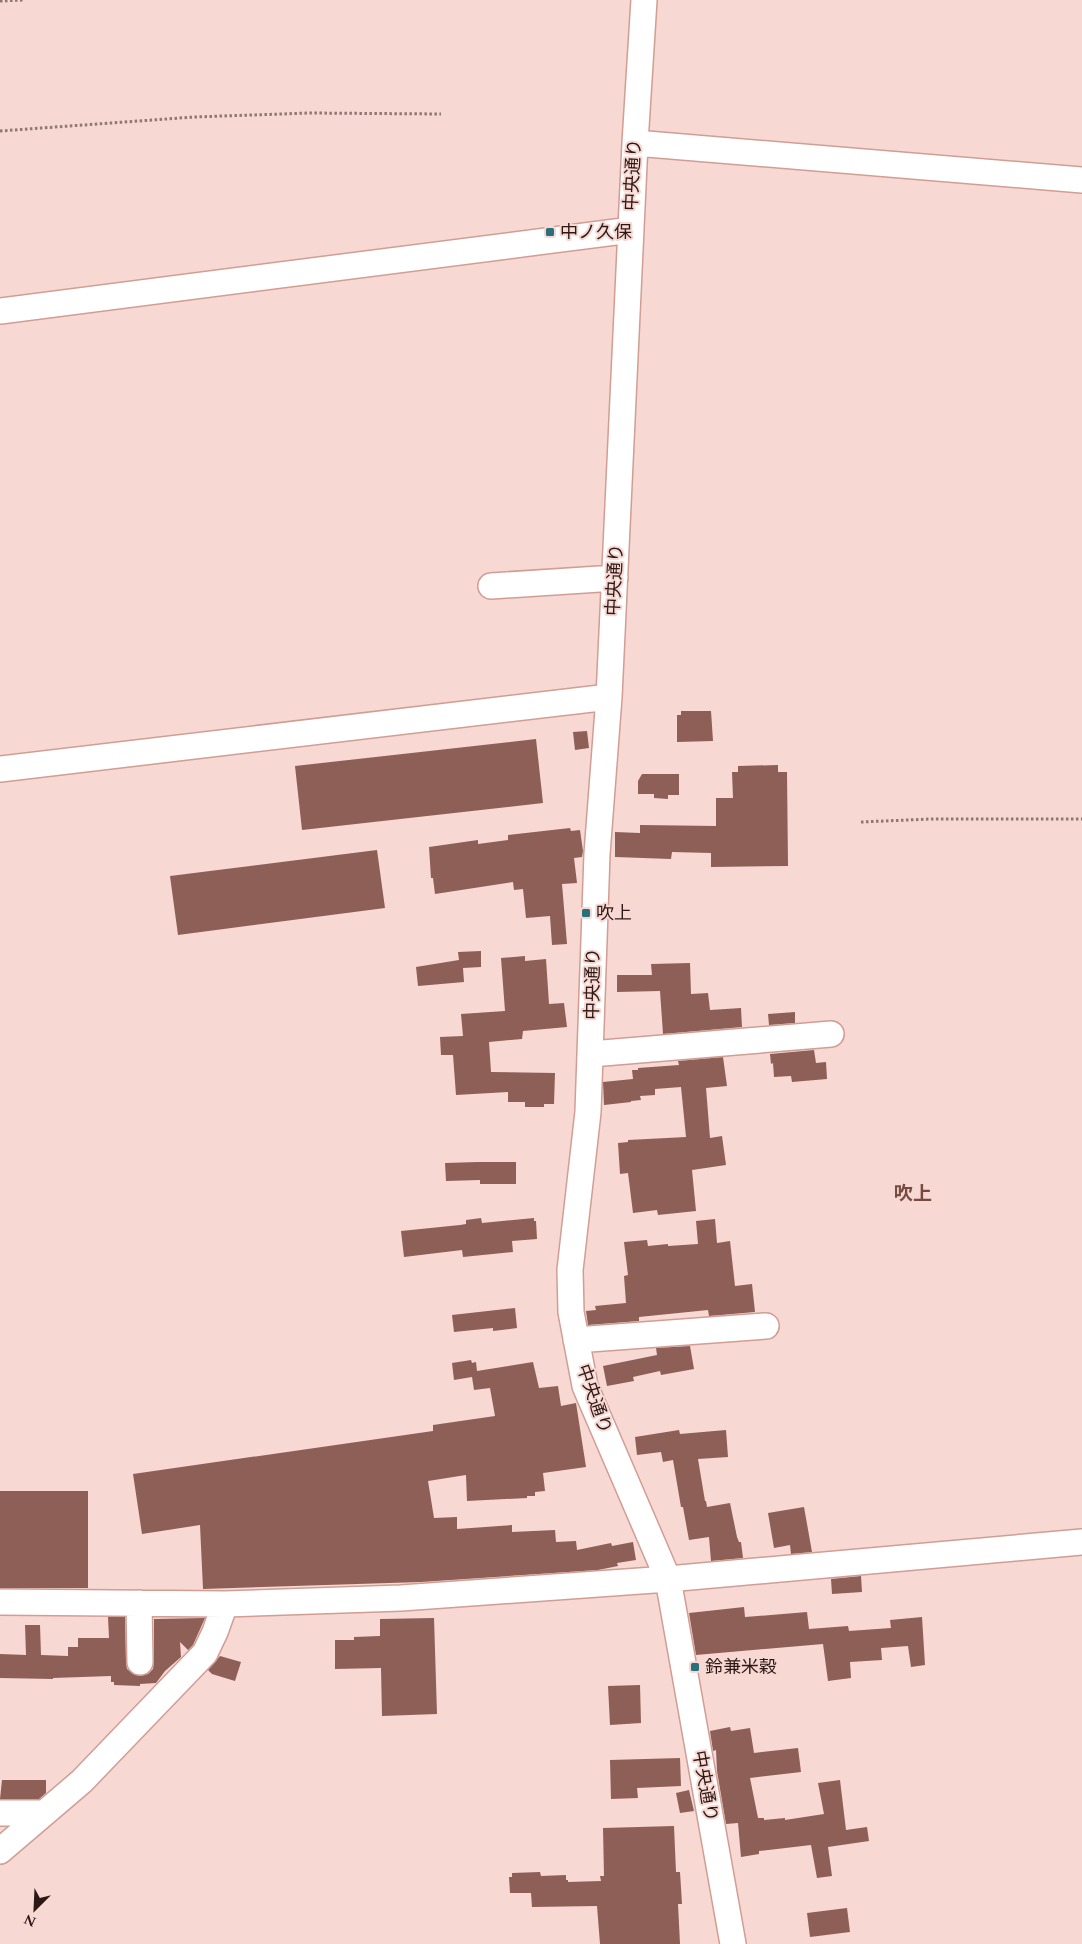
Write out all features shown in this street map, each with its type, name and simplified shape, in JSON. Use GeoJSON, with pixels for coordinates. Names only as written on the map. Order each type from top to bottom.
{"type":"FeatureCollection","features":[{"type":"Feature","properties":{"kind":"street","name":"中央通り"},"geometry":{"type":"LineString","coordinates":[[644,0],[634,143],[609,698],[597,854],[588,1112],[570,1270],[571,1312],[585,1386],[668,1579],[733,1944]]}},
{"type":"Feature","properties":{"kind":"street"},"geometry":{"type":"LineString","coordinates":[[634,143],[1082,180]]}},
{"type":"Feature","properties":{"kind":"street"},"geometry":{"type":"LineString","coordinates":[[0,311],[630,230]]}},
{"type":"Feature","properties":{"kind":"street"},"geometry":{"type":"LineString","coordinates":[[491,586],[615,578]]}},
{"type":"Feature","properties":{"kind":"street"},"geometry":{"type":"LineString","coordinates":[[0,769],[609,698]]}},
{"type":"Feature","properties":{"kind":"street"},"geometry":{"type":"LineString","coordinates":[[591,1054],[831,1034]]}},
{"type":"Feature","properties":{"kind":"street"},"geometry":{"type":"LineString","coordinates":[[576,1340],[766,1326]]}},
{"type":"Feature","properties":{"kind":"street"},"geometry":{"type":"LineString","coordinates":[[0,1602],[225,1604],[401,1598],[668,1579],[1082,1542]]}},
{"type":"Feature","properties":{"kind":"street"},"geometry":{"type":"LineString","coordinates":[[138,1603],[140,1662]]}},
{"type":"Feature","properties":{"kind":"street"},"geometry":{"type":"LineString","coordinates":[[0,1850],[82,1781],[205,1653],[225,1604]]}},
{"type":"Feature","properties":{"kind":"street"},"geometry":{"type":"LineString","coordinates":[[0,1813],[44,1813]]}},
{"type":"Feature","properties":{"kind":"path"},"geometry":{"type":"LineString","coordinates":[[0,1],[24,0]]}},
{"type":"Feature","properties":{"kind":"path"},"geometry":{"type":"LineString","coordinates":[[0,131],[194,117],[310,113],[442,114]]}},
{"type":"Feature","properties":{"kind":"path"},"geometry":{"type":"LineString","coordinates":[[860,822],[1082,819]]}},
{"type":"Feature","properties":{"kind":"building"},"geometry":{"type":"Polygon","coordinates":[[[681,711],[711,711],[713,741],[677,742],[677,715],[681,715],[681,711]]]}},
{"type":"Feature","properties":{"kind":"building"},"geometry":{"type":"Polygon","coordinates":[[[587,731],[589,748],[575,750],[573,732],[587,731]]]}},
{"type":"Feature","properties":{"kind":"building"},"geometry":{"type":"Polygon","coordinates":[[[536,739],[543,803],[302,830],[295,766],[536,739]]]}},
{"type":"Feature","properties":{"kind":"building"},"geometry":{"type":"Polygon","coordinates":[[[778,765],[778,772],[787,772],[788,866],[711,867],[711,853],[672,852],[671,859],[615,857],[615,832],[640,833],[640,825],[716,826],[716,798],[733,798],[732,772],[738,772],[738,766],[778,765]]]}},
{"type":"Feature","properties":{"kind":"building"},"geometry":{"type":"Polygon","coordinates":[[[642,774],[679,774],[679,795],[668,795],[668,799],[654,798],[654,794],[638,794],[638,781],[642,774]]]}},
{"type":"Feature","properties":{"kind":"building"},"geometry":{"type":"Polygon","coordinates":[[[570,828],[571,831],[580,830],[583,851],[582,857],[574,858],[577,883],[562,884],[567,944],[552,945],[550,916],[526,918],[523,889],[514,890],[513,882],[435,894],[433,878],[431,878],[429,847],[478,840],[478,844],[508,840],[508,835],[570,828]]]}},
{"type":"Feature","properties":{"kind":"building"},"geometry":{"type":"Polygon","coordinates":[[[377,850],[385,908],[178,935],[170,876],[377,850]]]}},
{"type":"Feature","properties":{"kind":"building"},"geometry":{"type":"Polygon","coordinates":[[[481,951],[481,967],[463,968],[464,982],[418,986],[416,967],[459,960],[458,952],[481,951]]]}},
{"type":"Feature","properties":{"kind":"building"},"geometry":{"type":"Polygon","coordinates":[[[525,956],[525,961],[546,959],[549,1004],[564,1003],[567,1027],[523,1031],[522,1039],[489,1042],[491,1072],[555,1073],[554,1104],[544,1104],[544,1107],[525,1107],[525,1102],[508,1102],[508,1092],[456,1095],[453,1055],[441,1055],[440,1037],[463,1036],[461,1014],[505,1011],[501,958],[525,956]]]}},
{"type":"Feature","properties":{"kind":"building"},"geometry":{"type":"Polygon","coordinates":[[[690,963],[691,994],[708,993],[710,1010],[741,1008],[742,1027],[663,1034],[660,991],[617,992],[617,975],[652,975],[651,964],[690,963]]]}},
{"type":"Feature","properties":{"kind":"building"},"geometry":{"type":"Polygon","coordinates":[[[795,1012],[795,1023],[769,1025],[768,1014],[795,1012]]]}},
{"type":"Feature","properties":{"kind":"building"},"geometry":{"type":"Polygon","coordinates":[[[814,1050],[816,1063],[826,1062],[827,1079],[792,1082],[791,1076],[774,1077],[770,1054],[814,1050]]]}},
{"type":"Feature","properties":{"kind":"building"},"geometry":{"type":"Polygon","coordinates":[[[723,1057],[727,1086],[706,1088],[710,1138],[722,1136],[726,1165],[692,1170],[696,1211],[658,1215],[657,1210],[633,1213],[628,1173],[620,1174],[618,1143],[628,1142],[628,1140],[686,1137],[681,1087],[655,1089],[655,1095],[640,1096],[641,1100],[604,1105],[603,1082],[633,1079],[632,1070],[638,1070],[638,1068],[679,1065],[678,1061],[723,1057]]]}},
{"type":"Feature","properties":{"kind":"building"},"geometry":{"type":"Polygon","coordinates":[[[516,1162],[516,1184],[480,1184],[480,1180],[446,1181],[445,1163],[516,1162]]]}},
{"type":"Feature","properties":{"kind":"building"},"geometry":{"type":"Polygon","coordinates":[[[481,1218],[482,1223],[534,1218],[534,1221],[536,1221],[537,1239],[512,1241],[513,1252],[463,1257],[462,1250],[404,1257],[401,1231],[460,1225],[466,1224],[466,1220],[481,1218]]]}},
{"type":"Feature","properties":{"kind":"building"},"geometry":{"type":"Polygon","coordinates":[[[715,1219],[717,1243],[730,1241],[735,1286],[752,1284],[755,1312],[709,1316],[708,1310],[639,1317],[639,1321],[588,1325],[586,1311],[596,1310],[595,1306],[626,1303],[624,1276],[628,1275],[624,1242],[647,1240],[648,1246],[698,1244],[696,1221],[715,1219]]]}},
{"type":"Feature","properties":{"kind":"building"},"geometry":{"type":"Polygon","coordinates":[[[515,1308],[517,1328],[493,1331],[493,1328],[454,1332],[452,1315],[515,1308]]]}},
{"type":"Feature","properties":{"kind":"building"},"geometry":{"type":"Polygon","coordinates":[[[690,1346],[694,1369],[661,1375],[660,1371],[633,1377],[634,1381],[607,1386],[603,1366],[657,1355],[656,1348],[690,1346]]]}},
{"type":"Feature","properties":{"kind":"building"},"geometry":{"type":"Polygon","coordinates":[[[471,1360],[472,1363],[476,1362],[477,1371],[533,1362],[539,1388],[558,1386],[561,1406],[576,1403],[586,1467],[543,1473],[545,1491],[535,1492],[535,1496],[527,1496],[527,1498],[467,1501],[466,1475],[428,1481],[434,1518],[457,1517],[457,1529],[512,1525],[512,1532],[555,1530],[556,1542],[576,1541],[577,1550],[611,1543],[612,1546],[633,1542],[636,1560],[617,1563],[618,1566],[598,1570],[421,1582],[203,1589],[200,1525],[142,1534],[133,1474],[433,1431],[433,1425],[495,1416],[490,1388],[474,1390],[472,1377],[454,1380],[452,1363],[471,1360]]]}},
{"type":"Feature","properties":{"kind":"building"},"geometry":{"type":"Polygon","coordinates":[[[679,1430],[680,1434],[726,1430],[728,1457],[698,1459],[707,1507],[730,1503],[737,1537],[739,1542],[741,1542],[743,1558],[711,1561],[709,1537],[689,1540],[673,1460],[663,1462],[661,1452],[637,1455],[635,1437],[679,1430]]]}},
{"type":"Feature","properties":{"kind":"building"},"geometry":{"type":"Polygon","coordinates":[[[0,1491],[88,1491],[88,1588],[0,1588],[0,1491]]]}},
{"type":"Feature","properties":{"kind":"building"},"geometry":{"type":"Polygon","coordinates":[[[804,1507],[812,1552],[791,1554],[790,1545],[774,1548],[768,1513],[804,1507]]]}},
{"type":"Feature","properties":{"kind":"building"},"geometry":{"type":"Polygon","coordinates":[[[861,1576],[862,1592],[832,1594],[831,1579],[861,1576]]]}},
{"type":"Feature","properties":{"kind":"building"},"geometry":{"type":"Polygon","coordinates":[[[744,1607],[745,1617],[807,1612],[809,1629],[848,1626],[849,1631],[891,1628],[890,1620],[922,1617],[925,1665],[911,1667],[908,1646],[881,1648],[882,1660],[850,1662],[851,1678],[828,1681],[823,1644],[696,1655],[689,1613],[744,1607]]]}},
{"type":"Feature","properties":{"kind":"building"},"geometry":{"type":"Polygon","coordinates":[[[108,1617],[125,1617],[127,1669],[133,1674],[140,1676],[148,1674],[153,1669],[154,1619],[205,1618],[193,1645],[188,1650],[180,1642],[181,1657],[165,1671],[156,1683],[140,1684],[140,1686],[114,1685],[114,1682],[111,1682],[111,1676],[53,1679],[0,1678],[0,1654],[26,1655],[25,1625],[40,1625],[41,1655],[68,1656],[68,1647],[78,1647],[78,1638],[109,1638],[108,1617]]]}},
{"type":"Feature","properties":{"kind":"building"},"geometry":{"type":"Polygon","coordinates":[[[434,1618],[437,1714],[382,1716],[381,1668],[335,1669],[335,1640],[354,1640],[354,1637],[380,1636],[380,1619],[434,1618]]]}},
{"type":"Feature","properties":{"kind":"building"},"geometry":{"type":"Polygon","coordinates":[[[220,1656],[241,1662],[235,1681],[212,1674],[208,1670],[220,1656]]]}},
{"type":"Feature","properties":{"kind":"building"},"geometry":{"type":"Polygon","coordinates":[[[640,1685],[641,1723],[610,1725],[608,1686],[640,1685]]]}},
{"type":"Feature","properties":{"kind":"building"},"geometry":{"type":"Polygon","coordinates":[[[730,1727],[731,1731],[750,1728],[754,1753],[798,1748],[801,1772],[750,1778],[758,1818],[764,1818],[764,1820],[785,1818],[785,1820],[824,1814],[818,1783],[840,1780],[846,1830],[867,1827],[869,1841],[828,1847],[832,1876],[817,1878],[811,1845],[759,1851],[759,1854],[741,1857],[738,1823],[726,1824],[717,1771],[716,1750],[713,1751],[710,1731],[730,1727]]]}},
{"type":"Feature","properties":{"kind":"building"},"geometry":{"type":"Polygon","coordinates":[[[680,1758],[681,1786],[637,1788],[638,1798],[611,1799],[610,1760],[680,1758]]]}},
{"type":"Feature","properties":{"kind":"building"},"geometry":{"type":"Polygon","coordinates":[[[2,1780],[46,1780],[46,1793],[39,1799],[0,1799],[2,1780]]]}},
{"type":"Feature","properties":{"kind":"building"},"geometry":{"type":"Polygon","coordinates":[[[689,1790],[694,1811],[680,1813],[676,1793],[689,1790]]]}},
{"type":"Feature","properties":{"kind":"building"},"geometry":{"type":"Polygon","coordinates":[[[674,1826],[676,1872],[680,1872],[682,1904],[678,1904],[680,1944],[600,1944],[597,1906],[532,1907],[531,1893],[510,1893],[509,1877],[512,1877],[512,1873],[540,1872],[541,1876],[566,1875],[568,1882],[601,1881],[600,1876],[604,1876],[603,1828],[674,1826]]]}},
{"type":"Feature","properties":{"kind":"building"},"geometry":{"type":"Polygon","coordinates":[[[847,1908],[850,1932],[810,1937],[807,1913],[847,1908]]]}},
{"type":"Feature","properties":{"kind":"place","name":"中ノ久保"},"geometry":{"type":"Point","coordinates":[550,232]}},
{"type":"Feature","properties":{"kind":"place","name":"吹上"},"geometry":{"type":"Point","coordinates":[586,913]}},
{"type":"Feature","properties":{"kind":"place","name":"鈴兼米穀"},"geometry":{"type":"Point","coordinates":[695,1667]}},
{"type":"Feature","properties":{"kind":"district","name":"吹上"},"geometry":{"type":"Point","coordinates":[913,1194]}}]}
